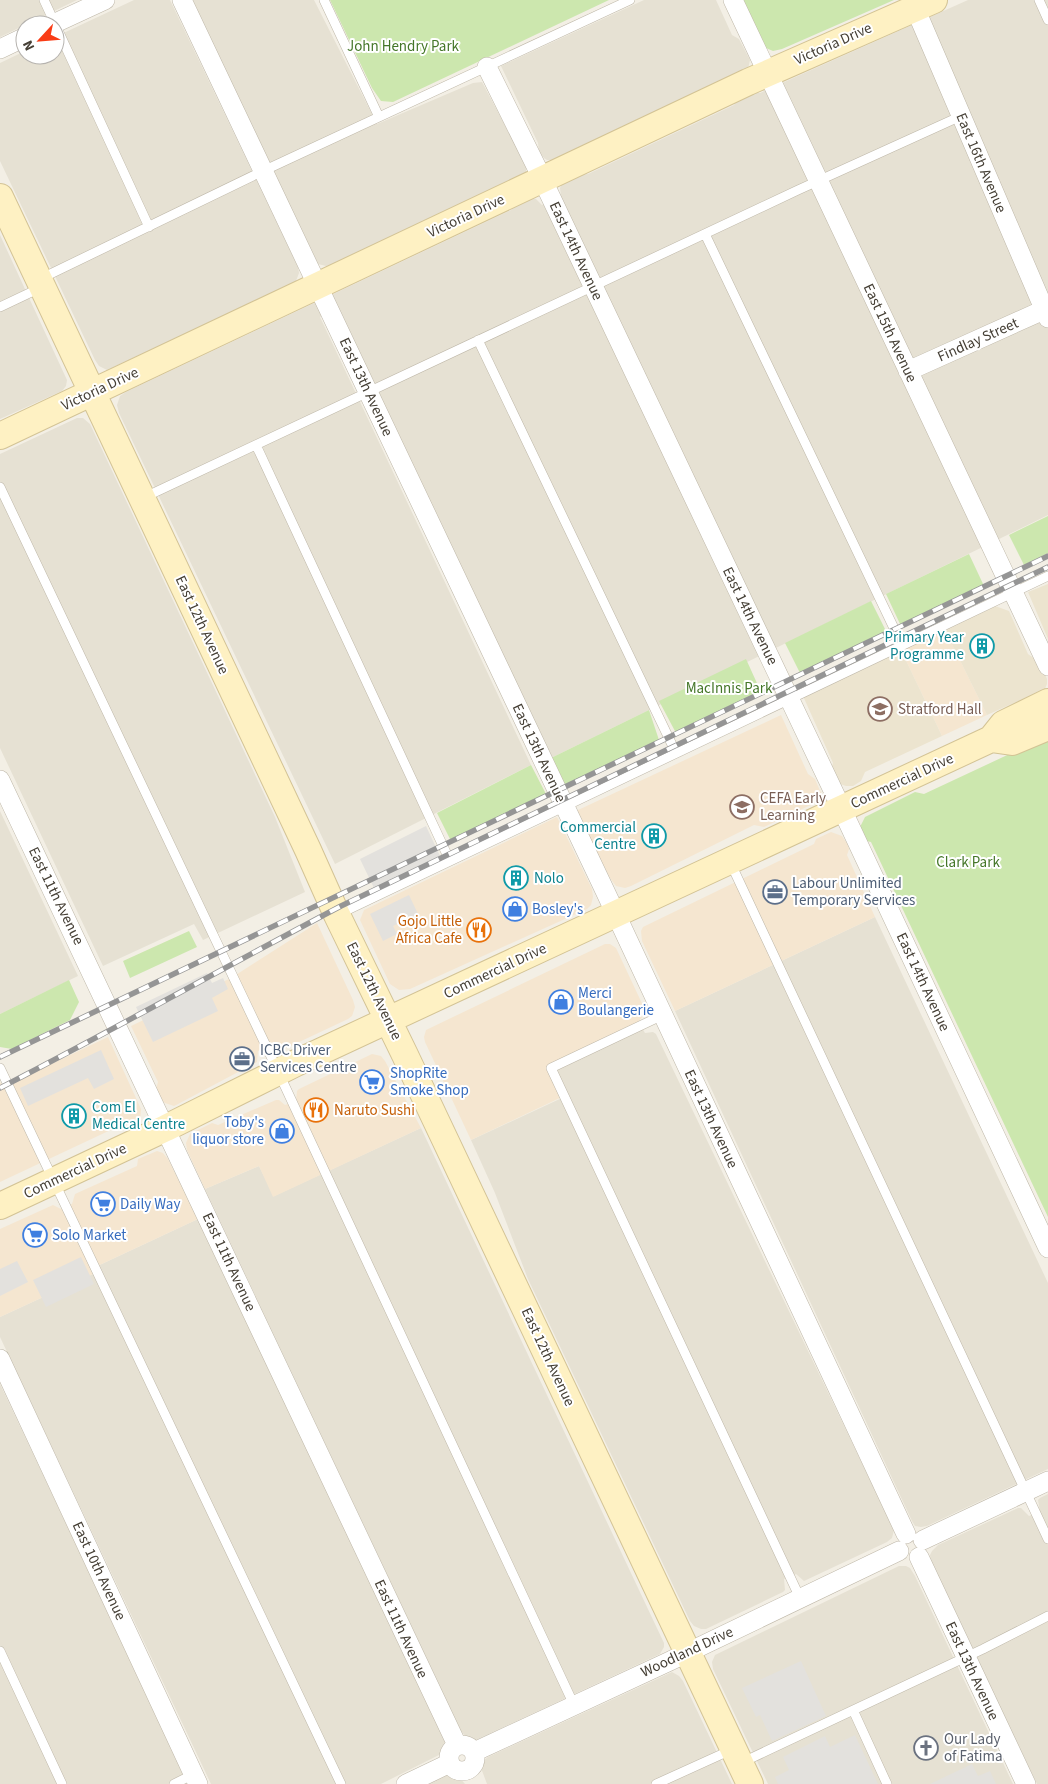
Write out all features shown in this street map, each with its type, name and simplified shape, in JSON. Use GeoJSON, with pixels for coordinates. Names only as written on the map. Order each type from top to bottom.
{"type":"FeatureCollection","features":[{"type":"Feature","properties":{"kind":"street"},"geometry":{"type":"LineString","coordinates":[[65,18],[105,0]]}},
{"type":"Feature","properties":{"kind":"street","name":"East 13th Avenue"},"geometry":{"type":"LineString","coordinates":[[182,0],[662,1015],[916,1544],[966,1657],[1026,1784]]}},
{"type":"Feature","properties":{"kind":"street","name":"East 15th Avenue"},"geometry":{"type":"LineString","coordinates":[[733,0],[1048,666]]}},
{"type":"Feature","properties":{"kind":"street","name":"Victoria Drive"},"geometry":{"type":"LineString","coordinates":[[0,436],[768,74],[924,4]]}},
{"type":"Feature","properties":{"kind":"street","name":"East 16th Avenue"},"geometry":{"type":"LineString","coordinates":[[924,4],[961,116],[1047,312]]}},
{"type":"Feature","properties":{"kind":"street"},"geometry":{"type":"LineString","coordinates":[[0,49],[15,42]]}},
{"type":"Feature","properties":{"kind":"street","name":"East 14th Avenue"},"geometry":{"type":"LineString","coordinates":[[487,67],[842,809],[1048,1248]]}},
{"type":"Feature","properties":{"kind":"street","name":"East 12th Avenue"},"geometry":{"type":"LineString","coordinates":[[0,197],[308,850],[337,916],[741,1765]]}},
{"type":"Feature","properties":{"kind":"street","name":"Findlay Street"},"geometry":{"type":"LineString","coordinates":[[908,371],[1047,312]]}},
{"type":"Feature","properties":{"kind":"street","name":"Commercial Drive"},"geometry":{"type":"LineString","coordinates":[[0,1206],[166,1128],[278,1072],[990,739],[1003,724],[1048,702]]}},
{"type":"Feature","properties":{"kind":"street","name":"Commercial Drive"},"geometry":{"type":"LineString","coordinates":[[990,739],[1012,742],[1048,727]]}},
{"type":"Feature","properties":{"kind":"street","name":"East 11th Avenue"},"geometry":{"type":"LineString","coordinates":[[0,780],[465,1763]]}},
{"type":"Feature","properties":{"kind":"street","name":"East 10th Avenue"},"geometry":{"type":"LineString","coordinates":[[0,1359],[196,1779]]}},
{"type":"Feature","properties":{"kind":"street"},"geometry":{"type":"LineString","coordinates":[[916,1544],[1048,1481]]}},
{"type":"Feature","properties":{"kind":"street","name":"Woodland Drive"},"geometry":{"type":"LineString","coordinates":[[406,1784],[465,1763],[574,1705],[899,1551],[899,1541],[916,1544]]}},
{"type":"Feature","properties":{"kind":"lane"},"geometry":{"type":"LineString","coordinates":[[44,0],[50,15]]}},
{"type":"Feature","properties":{"kind":"lane"},"geometry":{"type":"LineString","coordinates":[[324,0],[379,117]]}},
{"type":"Feature","properties":{"kind":"lane"},"geometry":{"type":"LineString","coordinates":[[0,307],[40,283],[148,227],[630,0]]}},
{"type":"Feature","properties":{"kind":"lane"},"geometry":{"type":"LineString","coordinates":[[1039,0],[1048,20]]}},
{"type":"Feature","properties":{"kind":"lane"},"geometry":{"type":"LineString","coordinates":[[65,50],[148,227]]}},
{"type":"Feature","properties":{"kind":"lane"},"geometry":{"type":"LineString","coordinates":[[142,498],[818,181],[961,116]]}},
{"type":"Feature","properties":{"kind":"lane"},"geometry":{"type":"LineString","coordinates":[[705,234],[902,645]]}},
{"type":"Feature","properties":{"kind":"lane"},"geometry":{"type":"LineString","coordinates":[[478,340],[676,753]]}},
{"type":"Feature","properties":{"kind":"lane"},"geometry":{"type":"LineString","coordinates":[[256,445],[450,861]]}},
{"type":"Feature","properties":{"kind":"lane"},"geometry":{"type":"LineString","coordinates":[[0,487],[278,1072],[574,1705]]}},
{"type":"Feature","properties":{"kind":"lane"},"geometry":{"type":"LineString","coordinates":[[337,916],[1048,576]]}},
{"type":"Feature","properties":{"kind":"lane"},"geometry":{"type":"LineString","coordinates":[[730,862],[1048,1539]]}},
{"type":"Feature","properties":{"kind":"lane"},"geometry":{"type":"LineString","coordinates":[[662,1015],[551,1068],[800,1598]]}},
{"type":"Feature","properties":{"kind":"lane"},"geometry":{"type":"LineString","coordinates":[[0,1068],[341,1784]]}},
{"type":"Feature","properties":{"kind":"lane"},"geometry":{"type":"LineString","coordinates":[[656,1784],[741,1765],[1048,1616]]}},
{"type":"Feature","properties":{"kind":"lane"},"geometry":{"type":"LineString","coordinates":[[0,1651],[62,1784]]}},
{"type":"Feature","properties":{"kind":"lane"},"geometry":{"type":"LineString","coordinates":[[853,1710],[887,1784]]}},
{"type":"Feature","properties":{"kind":"lane"},"geometry":{"type":"LineString","coordinates":[[174,1784],[196,1779]]}},
{"type":"Feature","properties":{"kind":"shaded area"},"geometry":{"type":"Polygon","coordinates":[[[0,0],[77,0],[46,15],[15,15],[15,30],[0,37],[0,0]]]}},
{"type":"Feature","properties":{"kind":"shaded area"},"geometry":{"type":"Polygon","coordinates":[[[134,0],[170,0],[298,267],[299,273],[296,281],[290,285],[107,370],[99,366],[95,360],[0,161],[0,63],[15,56],[15,65],[65,65],[65,32],[134,0]]]}},
{"type":"Feature","properties":{"kind":"shaded area"},"geometry":{"type":"Polygon","coordinates":[[[192,0],[314,0],[377,124],[473,83],[482,82],[526,165],[526,172],[333,265],[318,264],[192,0]]]}},
{"type":"Feature","properties":{"kind":"shaded area"},"geometry":{"type":"Polygon","coordinates":[[[644,0],[716,0],[732,35],[739,39],[750,60],[748,69],[729,80],[722,80],[553,160],[547,160],[539,152],[538,143],[501,66],[644,0]]]}},
{"type":"Feature","properties":{"kind":"shaded area"},"geometry":{"type":"Polygon","coordinates":[[[968,0],[1048,0],[1048,515],[551,758],[338,308],[320,317],[531,765],[335,864],[119,413],[117,405],[120,396],[511,210],[514,206],[531,198],[536,199],[542,205],[561,196],[560,188],[562,183],[579,175],[588,174],[734,105],[738,99],[755,92],[760,93],[968,0]]]}},
{"type":"Feature","properties":{"kind":"shaded area"},"geometry":{"type":"Polygon","coordinates":[[[0,235],[67,380],[66,386],[62,391],[0,419],[0,235]]]}},
{"type":"Feature","properties":{"kind":"shaded area"},"geometry":{"type":"Polygon","coordinates":[[[77,418],[83,418],[90,424],[275,817],[305,892],[203,940],[194,924],[103,966],[0,748],[0,454],[77,418]]]}},
{"type":"Feature","properties":{"kind":"shaded area"},"geometry":{"type":"Polygon","coordinates":[[[1048,584],[1048,639],[1028,592],[1048,584]]]}},
{"type":"Feature","properties":{"kind":"shaded area"},"geometry":{"type":"Polygon","coordinates":[[[995,606],[1009,611],[1028,654],[1039,662],[1047,679],[1047,684],[1044,691],[1024,702],[1018,701],[987,715],[945,630],[995,606]]]}},
{"type":"Feature","properties":{"kind":"shaded area"},"geometry":{"type":"Polygon","coordinates":[[[945,630],[987,715],[942,736],[901,650],[945,630]]]}},
{"type":"Feature","properties":{"kind":"shaded area","name":"Stratford Hall"},"geometry":{"type":"Polygon","coordinates":[[[901,650],[942,736],[865,772],[861,781],[853,786],[840,784],[831,770],[833,763],[803,696],[901,650]]]}},
{"type":"Feature","properties":{"kind":"shaded area"},"geometry":{"type":"Polygon","coordinates":[[[781,715],[808,774],[815,779],[821,793],[817,802],[764,827],[754,825],[631,886],[625,888],[616,886],[610,878],[576,811],[781,715]]]}},
{"type":"Feature","properties":{"kind":"shaded area"},"geometry":{"type":"Polygon","coordinates":[[[0,811],[78,976],[0,1014],[0,811]]]}},
{"type":"Feature","properties":{"kind":"shaded area"},"geometry":{"type":"Polygon","coordinates":[[[557,817],[592,889],[591,905],[587,909],[410,989],[399,990],[390,984],[360,920],[364,910],[557,817]]]}},
{"type":"Feature","properties":{"kind":"shaded area"},"geometry":{"type":"Polygon","coordinates":[[[426,826],[440,856],[374,888],[360,859],[426,826]]]}},
{"type":"Feature","properties":{"kind":"shaded area"},"geometry":{"type":"Polygon","coordinates":[[[831,832],[842,836],[848,845],[847,855],[875,917],[675,1011],[642,941],[641,931],[643,927],[814,844],[816,839],[831,832]]]}},
{"type":"Feature","properties":{"kind":"shaded area"},"geometry":{"type":"Polygon","coordinates":[[[409,895],[418,914],[393,926],[397,934],[383,941],[370,914],[409,895]]]}},
{"type":"Feature","properties":{"kind":"shaded area"},"geometry":{"type":"Polygon","coordinates":[[[875,917],[1048,1283],[1048,1469],[927,1526],[921,1527],[915,1526],[912,1521],[675,1011],[875,917]]]}},
{"type":"Feature","properties":{"kind":"shaded area"},"geometry":{"type":"Polygon","coordinates":[[[317,923],[353,1000],[355,1007],[352,1016],[280,1051],[270,1045],[258,1051],[257,1062],[174,1106],[161,1100],[156,1089],[158,1082],[131,1026],[231,978],[317,923]]]}},
{"type":"Feature","properties":{"kind":"shaded area"},"geometry":{"type":"Polygon","coordinates":[[[605,944],[610,944],[616,948],[646,1012],[639,1021],[641,1026],[551,1068],[564,1096],[471,1140],[425,1042],[426,1030],[605,944]]]}},
{"type":"Feature","properties":{"kind":"shaded area"},"geometry":{"type":"Polygon","coordinates":[[[207,973],[212,983],[223,978],[228,989],[212,998],[218,1011],[153,1042],[136,1007],[207,973]]]}},
{"type":"Feature","properties":{"kind":"shaded area"},"geometry":{"type":"Polygon","coordinates":[[[641,1026],[645,1033],[653,1032],[656,1034],[894,1530],[892,1538],[887,1542],[804,1581],[796,1574],[784,1579],[785,1590],[783,1592],[706,1629],[694,1626],[690,1621],[528,1279],[495,1193],[471,1140],[564,1097],[551,1068],[641,1026]]]}},
{"type":"Feature","properties":{"kind":"shaded area"},"geometry":{"type":"Polygon","coordinates":[[[108,1037],[141,1109],[140,1121],[125,1129],[117,1127],[0,1182],[0,1082],[3,1087],[108,1037]]]}},
{"type":"Feature","properties":{"kind":"shaded area"},"geometry":{"type":"Polygon","coordinates":[[[101,1050],[114,1079],[94,1089],[88,1078],[28,1106],[20,1088],[101,1050]]]}},
{"type":"Feature","properties":{"kind":"shaded area"},"geometry":{"type":"Polygon","coordinates":[[[372,1054],[381,1056],[385,1061],[421,1128],[273,1197],[259,1166],[205,1189],[187,1150],[186,1143],[190,1134],[212,1123],[218,1125],[276,1100],[285,1105],[296,1101],[299,1089],[372,1054]]]}},
{"type":"Feature","properties":{"kind":"shaded area"},"geometry":{"type":"Polygon","coordinates":[[[421,1128],[664,1643],[660,1654],[476,1740],[467,1738],[461,1731],[205,1189],[259,1166],[274,1196],[421,1128]]]}},
{"type":"Feature","properties":{"kind":"shaded area"},"geometry":{"type":"Polygon","coordinates":[[[157,1151],[163,1153],[168,1159],[198,1219],[91,1269],[93,1274],[0,1317],[0,1229],[53,1205],[61,1209],[72,1204],[75,1194],[137,1166],[138,1159],[157,1151]]]}},
{"type":"Feature","properties":{"kind":"shaded area"},"geometry":{"type":"Polygon","coordinates":[[[198,1219],[445,1741],[444,1749],[439,1755],[381,1784],[211,1784],[0,1337],[0,1317],[93,1274],[91,1269],[198,1219]]]}},
{"type":"Feature","properties":{"kind":"shaded area"},"geometry":{"type":"Polygon","coordinates":[[[81,1257],[94,1284],[46,1307],[33,1280],[81,1257]]]}},
{"type":"Feature","properties":{"kind":"shaded area"},"geometry":{"type":"Polygon","coordinates":[[[17,1261],[28,1282],[0,1296],[0,1269],[17,1261]]]}},
{"type":"Feature","properties":{"kind":"shaded area"},"geometry":{"type":"Polygon","coordinates":[[[0,1384],[189,1784],[0,1784],[0,1384]]]}},
{"type":"Feature","properties":{"kind":"shaded area"},"geometry":{"type":"Polygon","coordinates":[[[1048,1494],[1048,1784],[1037,1784],[931,1562],[930,1555],[938,1545],[1018,1508],[1021,1508],[1029,1516],[1040,1512],[1038,1500],[1048,1494]]]}},
{"type":"Feature","properties":{"kind":"shaded area"},"geometry":{"type":"Polygon","coordinates":[[[899,1566],[910,1568],[915,1576],[1013,1784],[768,1784],[713,1669],[712,1662],[715,1655],[899,1566]]]}},
{"type":"Feature","properties":{"kind":"shaded area"},"geometry":{"type":"Polygon","coordinates":[[[801,1661],[826,1716],[772,1741],[760,1715],[756,1717],[742,1688],[801,1661]]]}},
{"type":"Feature","properties":{"kind":"shaded area"},"geometry":{"type":"Polygon","coordinates":[[[672,1672],[683,1681],[732,1784],[487,1784],[481,1768],[484,1760],[488,1757],[672,1672]]]}},
{"type":"Feature","properties":{"kind":"shaded area"},"geometry":{"type":"Polygon","coordinates":[[[855,1735],[878,1784],[778,1784],[775,1777],[789,1770],[783,1757],[825,1736],[830,1747],[855,1735]]]}},
{"type":"Feature","properties":{"kind":"shaded area"},"geometry":{"type":"Polygon","coordinates":[[[972,1764],[978,1776],[990,1771],[996,1784],[930,1784],[972,1764]]]}},
{"type":"Feature","properties":{"kind":"shaded area"},"geometry":{"type":"Polygon","coordinates":[[[448,1774],[458,1776],[465,1784],[423,1784],[448,1774]]]}},
{"type":"Feature","properties":{"kind":"green space","name":"John Hendry Park"},"geometry":{"type":"Polygon","coordinates":[[[330,0],[609,0],[393,102],[381,101],[372,88],[330,0]]]}},
{"type":"Feature","properties":{"kind":"green space"},"geometry":{"type":"Polygon","coordinates":[[[742,0],[894,0],[782,49],[773,51],[766,48],[742,0]]]}},
{"type":"Feature","properties":{"kind":"green space"},"geometry":{"type":"Polygon","coordinates":[[[1048,516],[1048,553],[1024,565],[1009,535],[1048,516]]]}},
{"type":"Feature","properties":{"kind":"green space"},"geometry":{"type":"Polygon","coordinates":[[[969,554],[984,586],[901,626],[886,594],[969,554]]]}},
{"type":"Feature","properties":{"kind":"green space","name":"MacInnis Park"},"geometry":{"type":"Polygon","coordinates":[[[871,601],[886,631],[800,673],[785,643],[871,601]]]}},
{"type":"Feature","properties":{"kind":"green space","name":"MacInnis Park"},"geometry":{"type":"Polygon","coordinates":[[[746,659],[761,692],[676,733],[659,701],[746,659]]]}},
{"type":"Feature","properties":{"kind":"green space","name":"MacInnis Park"},"geometry":{"type":"Polygon","coordinates":[[[649,710],[659,740],[565,786],[551,758],[649,710]]]}},
{"type":"Feature","properties":{"kind":"green space","name":"Clark Park"},"geometry":{"type":"Polygon","coordinates":[[[1048,736],[1048,1217],[871,842],[866,841],[860,827],[865,817],[915,792],[924,794],[1048,736]]]}},
{"type":"Feature","properties":{"kind":"green space"},"geometry":{"type":"Polygon","coordinates":[[[531,765],[546,794],[451,841],[437,813],[531,765]]]}},
{"type":"Feature","properties":{"kind":"green space"},"geometry":{"type":"Polygon","coordinates":[[[189,931],[197,947],[130,978],[123,961],[189,931]]]}},
{"type":"Feature","properties":{"kind":"green space"},"geometry":{"type":"Polygon","coordinates":[[[69,980],[79,1002],[70,1020],[12,1049],[0,1047],[0,1014],[69,980]]]}},
{"type":"Feature","properties":{"kind":"railway"},"geometry":{"type":"LineString","coordinates":[[0,1057],[1048,556]]}},
{"type":"Feature","properties":{"kind":"railway"},"geometry":{"type":"LineString","coordinates":[[0,1088],[341,906],[1048,567]]}},
{"type":"Feature","properties":{"kind":"place","name":"Primary Year Programme"},"geometry":{"type":"Point","coordinates":[982,646]}},
{"type":"Feature","properties":{"kind":"place","name":"Stratford Hall"},"geometry":{"type":"Point","coordinates":[880,709]}},
{"type":"Feature","properties":{"kind":"place","name":"CEFA Early Learning"},"geometry":{"type":"Point","coordinates":[742,807]}},
{"type":"Feature","properties":{"kind":"place","name":"Commercial Centre"},"geometry":{"type":"Point","coordinates":[654,836]}},
{"type":"Feature","properties":{"kind":"place","name":"Nolo"},"geometry":{"type":"Point","coordinates":[516,878]}},
{"type":"Feature","properties":{"kind":"place","name":"Labour Unlimited Temporary Services"},"geometry":{"type":"Point","coordinates":[775,892]}},
{"type":"Feature","properties":{"kind":"place","name":"Bosley's"},"geometry":{"type":"Point","coordinates":[515,909]}},
{"type":"Feature","properties":{"kind":"place","name":"Gojo Little Africa Cafe"},"geometry":{"type":"Point","coordinates":[479,930]}},
{"type":"Feature","properties":{"kind":"place","name":"Merci Boulangerie"},"geometry":{"type":"Point","coordinates":[561,1002]}},
{"type":"Feature","properties":{"kind":"place","name":"ICBC Driver Services Centre"},"geometry":{"type":"Point","coordinates":[242,1059]}},
{"type":"Feature","properties":{"kind":"place","name":"ShopRite Smoke Shop"},"geometry":{"type":"Point","coordinates":[372,1082]}},
{"type":"Feature","properties":{"kind":"place","name":"Naruto Sushi"},"geometry":{"type":"Point","coordinates":[316,1110]}},
{"type":"Feature","properties":{"kind":"place","name":"Com El Medical Centre"},"geometry":{"type":"Point","coordinates":[74,1116]}},
{"type":"Feature","properties":{"kind":"place","name":"Toby's liquor store"},"geometry":{"type":"Point","coordinates":[282,1131]}},
{"type":"Feature","properties":{"kind":"place","name":"Daily Way"},"geometry":{"type":"Point","coordinates":[103,1204]}},
{"type":"Feature","properties":{"kind":"place","name":"Solo Market"},"geometry":{"type":"Point","coordinates":[35,1235]}},
{"type":"Feature","properties":{"kind":"place","name":"Our Lady of Fatima"},"geometry":{"type":"Point","coordinates":[926,1748]}}]}
